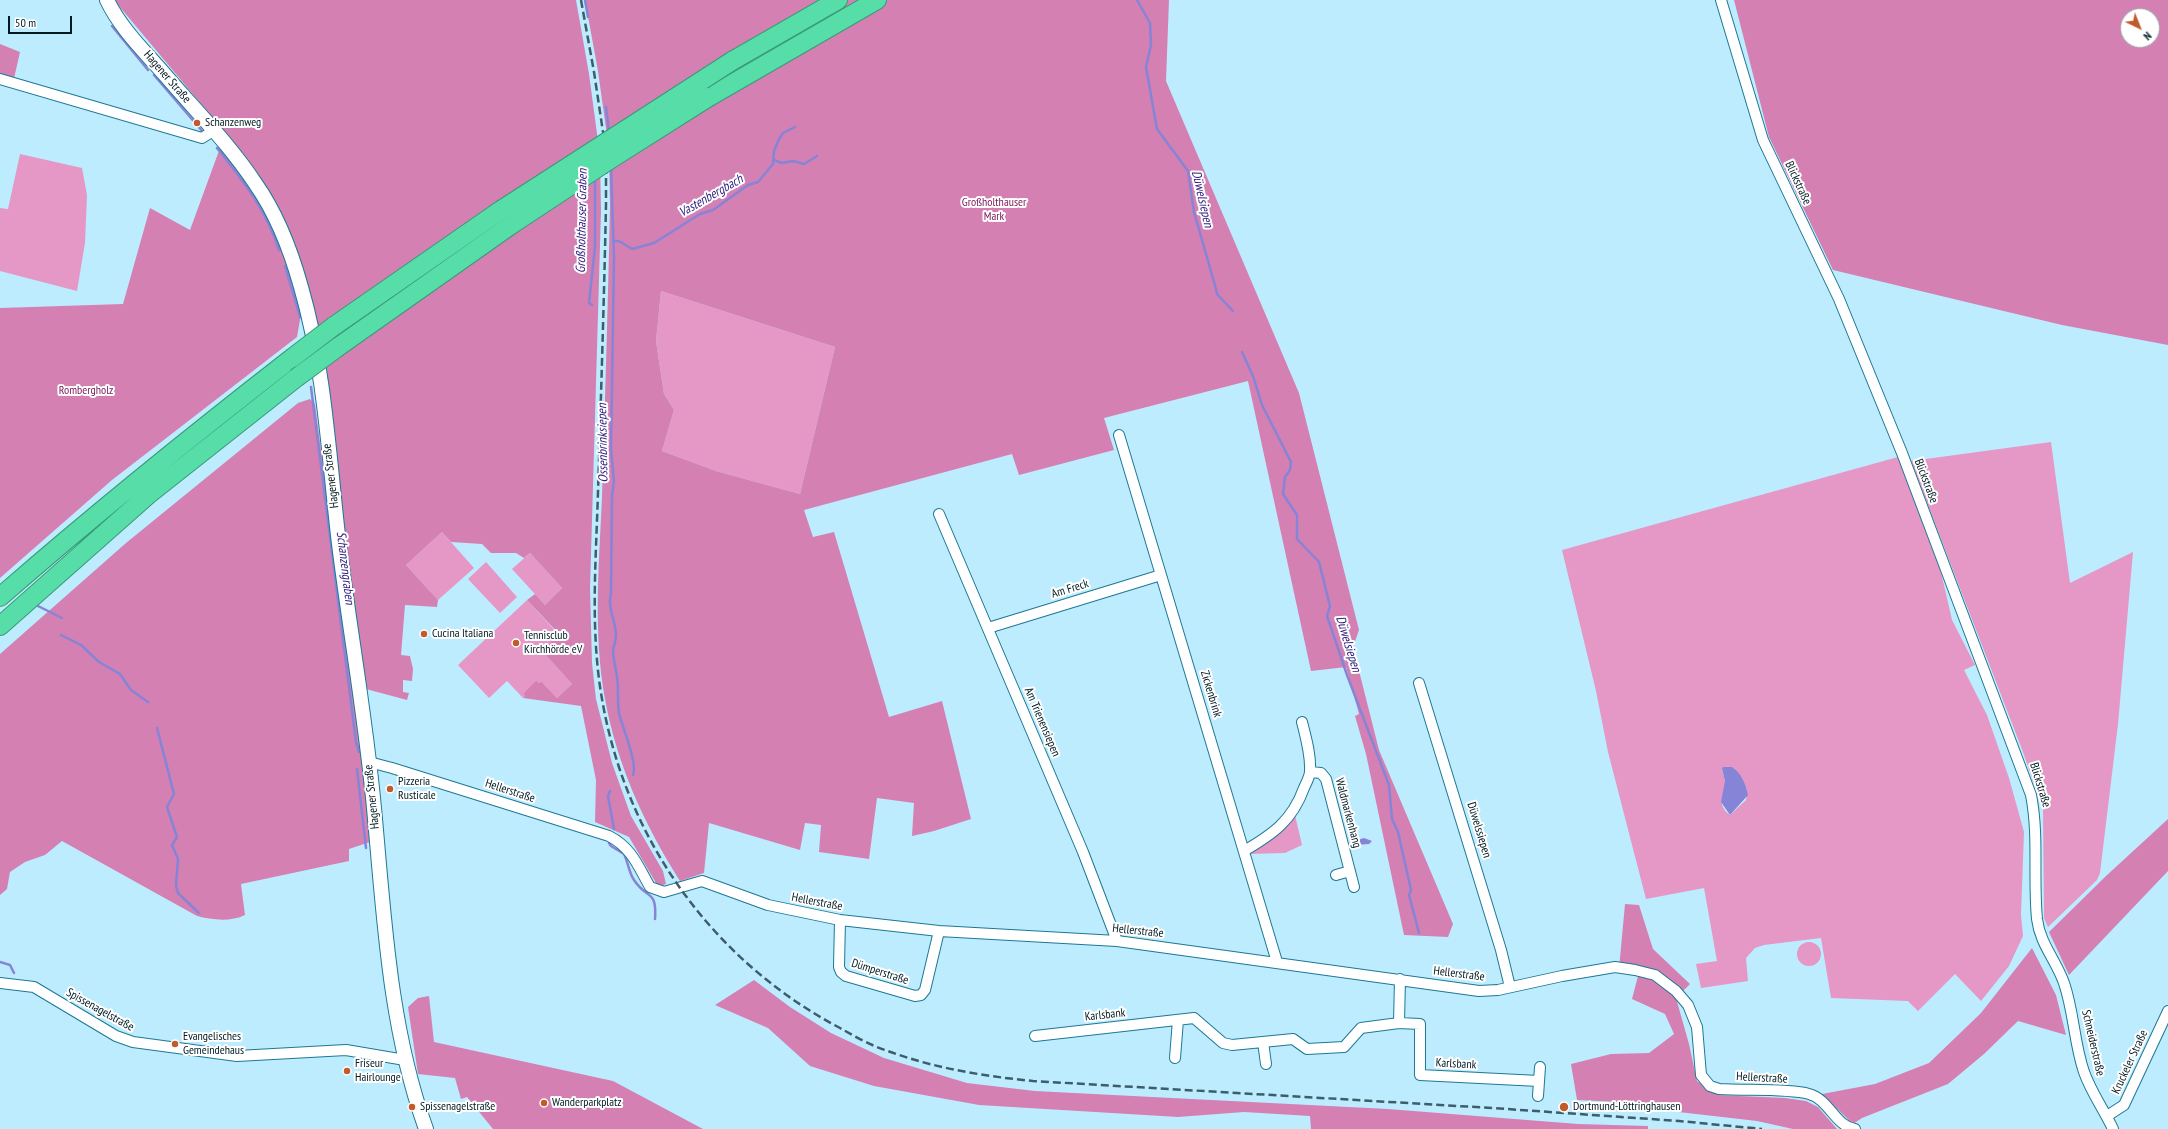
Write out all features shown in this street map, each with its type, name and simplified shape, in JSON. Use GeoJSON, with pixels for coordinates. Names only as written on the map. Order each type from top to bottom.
{"type":"FeatureCollection","features":[{"type":"Feature","properties":{"kind":"highway"},"geometry":{"type":"LineString","coordinates":[[0,597],[70,536],[178,447],[334,326],[501,210],[732,61],[838,0]]}},
{"type":"Feature","properties":{"kind":"highway"},"geometry":{"type":"LineString","coordinates":[[0,626],[148,495],[296,378],[338,347],[511,225],[630,147],[742,78],[877,0]]}},
{"type":"Feature","properties":{"kind":"main road","name":"Hagener Straße"},"geometry":{"type":"LineString","coordinates":[[107,0],[114,14],[255,182],[276,217],[301,287],[311,329],[321,394],[349,625],[369,762],[388,954],[410,1084],[426,1129]]}},
{"type":"Feature","properties":{"kind":"street","name":"Blickstraße"},"geometry":{"type":"LineString","coordinates":[[1721,0],[1762,140],[1839,299],[1902,453],[2032,795],[2036,820],[2037,920],[2039,934],[2044,946],[2064,981]]}},
{"type":"Feature","properties":{"kind":"street"},"geometry":{"type":"LineString","coordinates":[[0,80],[202,138],[213,131]]}},
{"type":"Feature","properties":{"kind":"street","name":"Zickenbrink"},"geometry":{"type":"LineString","coordinates":[[1119,435],[1277,962]]}},
{"type":"Feature","properties":{"kind":"street","name":"Am Trienensiepen"},"geometry":{"type":"LineString","coordinates":[[939,514],[1083,852],[1117,941]]}},
{"type":"Feature","properties":{"kind":"street","name":"Am Freck"},"geometry":{"type":"LineString","coordinates":[[988,628],[1161,575]]}},
{"type":"Feature","properties":{"kind":"street","name":"Düwelssiepen"},"geometry":{"type":"LineString","coordinates":[[1419,683],[1501,950],[1510,987]]}},
{"type":"Feature","properties":{"kind":"street"},"geometry":{"type":"LineString","coordinates":[[1244,851],[1266,838],[1287,821],[1299,803],[1310,772],[1308,748],[1302,722]]}},
{"type":"Feature","properties":{"kind":"street","name":"Hellerstraße"},"geometry":{"type":"LineString","coordinates":[[369,762],[609,836],[626,847],[650,887],[658,891],[669,891],[702,881],[768,905],[840,920],[939,931],[1117,941],[1490,991],[1615,967],[1635,970],[1655,975],[1676,991],[1688,1005],[1697,1026],[1701,1075],[1710,1086],[1719,1089],[1810,1094],[1825,1104],[1851,1129]]}},
{"type":"Feature","properties":{"kind":"street","name":"Waldmarkenhang"},"geometry":{"type":"LineString","coordinates":[[1310,772],[1321,773],[1326,778],[1354,887]]}},
{"type":"Feature","properties":{"kind":"street"},"geometry":{"type":"LineString","coordinates":[[1336,875],[1350,872]]}},
{"type":"Feature","properties":{"kind":"street","name":"Dümperstraße"},"geometry":{"type":"LineString","coordinates":[[840,920],[839,967],[841,972],[846,976],[915,996],[921,994],[925,990],[939,931]]}},
{"type":"Feature","properties":{"kind":"street"},"geometry":{"type":"LineString","coordinates":[[1399,1023],[1400,979]]}},
{"type":"Feature","properties":{"kind":"street","name":"Schneiderstraße"},"geometry":{"type":"LineString","coordinates":[[2064,981],[2070,1002],[2084,1071],[2091,1090],[2113,1129]]}},
{"type":"Feature","properties":{"kind":"street","name":"Spissenagelstraße"},"geometry":{"type":"LineString","coordinates":[[0,983],[34,987],[116,1036],[133,1042],[237,1056],[346,1050],[405,1060]]}},
{"type":"Feature","properties":{"kind":"street","name":"Kruckeler Straße"},"geometry":{"type":"LineString","coordinates":[[2107,1116],[2124,1105],[2168,1011]]}},
{"type":"Feature","properties":{"kind":"street","name":"Karlsbank"},"geometry":{"type":"LineString","coordinates":[[1035,1036],[1194,1018],[1223,1043],[1263,1042],[1293,1039],[1307,1049],[1344,1047],[1361,1028],[1399,1023],[1420,1024],[1420,1075],[1539,1081]]}},
{"type":"Feature","properties":{"kind":"street"},"geometry":{"type":"LineString","coordinates":[[1175,1058],[1178,1020]]}},
{"type":"Feature","properties":{"kind":"street"},"geometry":{"type":"LineString","coordinates":[[1263,1042],[1266,1064]]}},
{"type":"Feature","properties":{"kind":"street"},"geometry":{"type":"LineString","coordinates":[[1538,1096],[1540,1067]]}},
{"type":"Feature","properties":{"kind":"shaded area"},"geometry":{"type":"Polygon","coordinates":[[[20,154],[82,168],[87,195],[85,243],[77,291],[0,271],[0,208],[8,209],[20,154]]]}},
{"type":"Feature","properties":{"kind":"shaded area"},"geometry":{"type":"Polygon","coordinates":[[[661,291],[835,347],[800,494],[716,471],[662,451],[674,410],[664,394],[656,341],[661,291]]]}},
{"type":"Feature","properties":{"kind":"shaded area"},"geometry":{"type":"Polygon","coordinates":[[[2051,442],[2070,583],[2133,552],[2118,724],[2100,873],[2097,880],[2048,927],[2044,918],[2043,810],[2023,752],[1911,461],[2051,442]]]}},
{"type":"Feature","properties":{"kind":"shaded area"},"geometry":{"type":"Polygon","coordinates":[[[1898,457],[1941,572],[1952,620],[1975,665],[1964,670],[1987,715],[2009,778],[2024,832],[2021,915],[2023,936],[2009,966],[1981,1001],[1955,974],[1918,1011],[1908,1001],[1831,998],[1821,938],[1764,945],[1755,948],[1746,958],[1748,981],[1701,988],[1696,964],[1717,961],[1704,888],[1646,899],[1608,752],[1596,691],[1562,550],[1898,457]],[[1732,767],[1722,769],[1725,786],[1722,802],[1725,811],[1730,815],[1746,800],[1747,790],[1741,777],[1732,767]]]}},
{"type":"Feature","properties":{"kind":"shaded area"},"geometry":{"type":"Polygon","coordinates":[[[442,532],[474,568],[438,600],[406,565],[442,532]]]}},
{"type":"Feature","properties":{"kind":"shaded area","name":"Tennisclub Kirchhörde eV"},"geometry":{"type":"Polygon","coordinates":[[[530,553],[562,588],[545,605],[512,569],[530,553]]]}},
{"type":"Feature","properties":{"kind":"shaded area"},"geometry":{"type":"Polygon","coordinates":[[[486,562],[517,597],[500,613],[468,579],[486,562]]]}},
{"type":"Feature","properties":{"kind":"shaded area","name":"Tennisclub Kirchhörde eV"},"geometry":{"type":"Polygon","coordinates":[[[527,600],[559,635],[542,651],[572,684],[557,698],[541,681],[523,694],[525,696],[523,698],[507,681],[489,698],[458,665],[527,600]]]}},
{"type":"Feature","properties":{"kind":"shaded area"},"geometry":{"type":"Polygon","coordinates":[[[1723,767],[1732,767],[1738,772],[1746,787],[1748,795],[1730,815],[1721,802],[1725,781],[1722,769],[1723,767]]]}},
{"type":"Feature","properties":{"kind":"shaded area"},"geometry":{"type":"Polygon","coordinates":[[[1295,815],[1302,845],[1285,853],[1249,854],[1295,815]]]}},
{"type":"Feature","properties":{"kind":"shaded area"},"geometry":{"type":"Polygon","coordinates":[[[1364,838],[1372,841],[1369,844],[1355,845],[1351,842],[1364,838]]]}},
{"type":"Feature","properties":{"kind":"shaded area"},"geometry":{"type":"Polygon","coordinates":[[[1804,942],[1814,942],[1821,949],[1821,959],[1814,966],[1804,966],[1797,959],[1797,949],[1804,942]]]}},
{"type":"Feature","properties":{"kind":"green space"},"geometry":{"type":"Polygon","coordinates":[[[114,0],[576,0],[589,74],[600,156],[601,211],[590,589],[592,663],[596,699],[612,763],[631,816],[663,871],[666,884],[660,886],[656,883],[629,837],[595,822],[596,780],[581,706],[523,698],[525,696],[523,694],[536,681],[539,683],[541,681],[557,698],[572,684],[542,651],[559,634],[527,600],[535,594],[545,605],[562,588],[530,553],[524,558],[516,553],[491,553],[482,544],[451,542],[442,532],[406,565],[438,600],[437,607],[405,605],[401,655],[410,656],[413,669],[412,681],[403,680],[403,692],[409,693],[407,700],[366,689],[321,395],[290,254],[222,129],[114,0]]]}},
{"type":"Feature","properties":{"kind":"green space","name":"Großholthauser Mark"},"geometry":{"type":"Polygon","coordinates":[[[585,0],[1169,0],[1166,81],[1299,393],[1359,630],[1353,647],[1379,750],[1453,924],[1448,937],[1404,935],[1366,754],[1355,716],[1359,714],[1346,667],[1311,671],[1248,381],[1104,418],[1114,450],[1019,475],[1012,454],[804,510],[813,537],[834,532],[889,717],[942,701],[971,819],[934,831],[912,836],[914,803],[877,798],[869,859],[819,852],[821,825],[805,823],[800,850],[709,823],[704,873],[680,881],[644,816],[625,771],[610,723],[601,674],[598,624],[598,573],[602,497],[610,205],[609,150],[598,71],[585,0]],[[661,291],[656,341],[664,394],[674,410],[662,451],[716,471],[800,494],[835,347],[661,291]]]}},
{"type":"Feature","properties":{"kind":"green space"},"geometry":{"type":"Polygon","coordinates":[[[1734,0],[2168,0],[2168,345],[2062,325],[1833,270],[1769,137],[1734,0]]]}},
{"type":"Feature","properties":{"kind":"green space"},"geometry":{"type":"Polygon","coordinates":[[[0,44],[20,52],[13,83],[0,79],[0,44]]]}},
{"type":"Feature","properties":{"kind":"green space","name":"Rombergholz"},"geometry":{"type":"Polygon","coordinates":[[[220,148],[247,180],[265,211],[288,265],[301,314],[297,337],[112,480],[0,578],[0,308],[123,304],[150,208],[190,230],[220,148]]]}},
{"type":"Feature","properties":{"kind":"green space"},"geometry":{"type":"Polygon","coordinates":[[[310,399],[315,404],[342,612],[362,745],[370,842],[349,849],[349,861],[241,884],[245,915],[234,919],[209,919],[197,916],[62,841],[45,855],[25,862],[10,872],[7,889],[0,895],[0,654],[126,543],[298,403],[310,399]]]}},
{"type":"Feature","properties":{"kind":"green space"},"geometry":{"type":"Polygon","coordinates":[[[2168,819],[2168,871],[2069,975],[2049,932],[2106,876],[2168,819]]]}},
{"type":"Feature","properties":{"kind":"green space"},"geometry":{"type":"Polygon","coordinates":[[[1625,904],[1639,905],[1653,949],[1690,984],[1676,998],[1689,1044],[1697,1081],[1718,1095],[1785,1098],[1806,1101],[1818,1107],[1837,1129],[1793,1129],[1757,1121],[1661,1110],[1621,1102],[1577,1100],[1571,1064],[1611,1054],[1649,1053],[1674,1034],[1665,1014],[1632,999],[1638,976],[1619,969],[1625,904]]]}},
{"type":"Feature","properties":{"kind":"green space"},"geometry":{"type":"Polygon","coordinates":[[[2032,948],[2056,995],[2066,1035],[2018,1021],[1984,1054],[1948,1084],[1862,1118],[1853,1124],[1822,1094],[1875,1084],[1929,1063],[1981,1013],[2032,948]]]}},
{"type":"Feature","properties":{"kind":"green space"},"geometry":{"type":"Polygon","coordinates":[[[754,980],[790,1007],[831,1033],[884,1058],[967,1083],[1035,1091],[1388,1109],[1578,1124],[1648,1126],[1648,1129],[1311,1129],[1310,1116],[1244,1112],[1178,1117],[979,1105],[874,1086],[810,1066],[768,1028],[715,1005],[754,980]]]}},
{"type":"Feature","properties":{"kind":"green space"},"geometry":{"type":"Polygon","coordinates":[[[429,996],[434,1042],[613,1081],[703,1129],[493,1129],[467,1097],[461,1099],[455,1078],[418,1074],[408,1007],[418,998],[429,996]]]}},
{"type":"Feature","properties":{"kind":"waterway","name":"Ossenbrinksiepen"},"geometry":{"type":"LineString","coordinates":[[585,0],[588,17]]}},
{"type":"Feature","properties":{"kind":"waterway","name":"Düwelsiepen"},"geometry":{"type":"LineString","coordinates":[[1137,0],[1150,23],[1151,45],[1146,67],[1157,129],[1188,171],[1194,212],[1217,294],[1233,311]]}},
{"type":"Feature","properties":{"kind":"waterway","name":"Schanzengraben"},"geometry":{"type":"LineString","coordinates":[[112,26],[148,70]]}},
{"type":"Feature","properties":{"kind":"waterway","name":"Schanzengraben"},"geometry":{"type":"LineString","coordinates":[[154,75],[203,132]]}},
{"type":"Feature","properties":{"kind":"waterway","name":"Ossenbrinksiepen"},"geometry":{"type":"LineString","coordinates":[[606,107],[609,132]]}},
{"type":"Feature","properties":{"kind":"waterway","name":"Vastenbergbach"},"geometry":{"type":"LineString","coordinates":[[613,241],[619,241],[632,249],[654,243],[700,214],[713,210],[748,185],[758,182],[773,164],[774,151],[783,133],[795,127]]}},
{"type":"Feature","properties":{"kind":"waterway","name":"Schanzengraben"},"geometry":{"type":"LineString","coordinates":[[217,148],[245,184],[261,209],[274,235],[279,250]]}},
{"type":"Feature","properties":{"kind":"waterway"},"geometry":{"type":"LineString","coordinates":[[774,160],[782,163],[793,161],[804,164],[817,156]]}},
{"type":"Feature","properties":{"kind":"waterway","name":"Ossenbrinksiepen"},"geometry":{"type":"LineString","coordinates":[[611,167],[614,257],[611,449],[614,482],[612,495],[610,604],[616,630],[613,653],[618,682],[619,713],[632,754],[634,769],[633,775]]}},
{"type":"Feature","properties":{"kind":"waterway","name":"Großholthauser Graben"},"geometry":{"type":"LineString","coordinates":[[592,305],[589,303],[595,247],[595,178]]}},
{"type":"Feature","properties":{"kind":"waterway","name":"Schanzengraben"},"geometry":{"type":"LineString","coordinates":[[285,266],[300,317]]}},
{"type":"Feature","properties":{"kind":"waterway","name":"Düwelsiepen"},"geometry":{"type":"LineString","coordinates":[[1242,352],[1253,376],[1262,405],[1291,462],[1290,470],[1285,477],[1283,494],[1297,515],[1297,539],[1319,562],[1330,606],[1327,616],[1347,675],[1389,785],[1392,819],[1398,832],[1411,890],[1409,895],[1419,933]]}},
{"type":"Feature","properties":{"kind":"waterway","name":"Schanzengraben"},"geometry":{"type":"LineString","coordinates":[[311,387],[356,742],[359,752]]}},
{"type":"Feature","properties":{"kind":"waterway"},"geometry":{"type":"LineString","coordinates":[[34,604],[62,618]]}},
{"type":"Feature","properties":{"kind":"waterway"},"geometry":{"type":"LineString","coordinates":[[61,635],[81,645],[99,662],[120,674],[131,690],[148,702]]}},
{"type":"Feature","properties":{"kind":"waterway"},"geometry":{"type":"LineString","coordinates":[[157,728],[174,794],[167,807],[177,837],[172,845],[178,859],[176,886],[178,893],[199,913]]}},
{"type":"Feature","properties":{"kind":"waterway","name":"Schanzengraben"},"geometry":{"type":"LineString","coordinates":[[357,769],[366,848]]}},
{"type":"Feature","properties":{"kind":"waterway","name":"Ossenbrinksiepen"},"geometry":{"type":"LineString","coordinates":[[610,791],[608,796],[614,829]]}},
{"type":"Feature","properties":{"kind":"waterway","name":"Ossenbrinksiepen"},"geometry":{"type":"LineString","coordinates":[[609,843],[611,846],[624,854],[634,880],[653,899],[655,919]]}},
{"type":"Feature","properties":{"kind":"waterway"},"geometry":{"type":"LineString","coordinates":[[0,962],[10,965],[14,973]]}},
{"type":"Feature","properties":{"kind":"railway"},"geometry":{"type":"LineString","coordinates":[[581,0],[606,152],[606,205],[595,569],[595,622],[598,673],[602,699],[614,751],[631,800],[654,847],[682,891],[715,932],[753,968],[794,1000],[840,1028],[885,1050],[921,1062],[976,1074],[1033,1081],[1492,1108],[1679,1121],[1762,1129]]}},
{"type":"Feature","properties":{"kind":"place","name":"Schanzenweg"},"geometry":{"type":"Point","coordinates":[197,123]}},
{"type":"Feature","properties":{"kind":"place","name":"Cucina Italiana"},"geometry":{"type":"Point","coordinates":[424,634]}},
{"type":"Feature","properties":{"kind":"place","name":"Tennisclub Kirchhörde eV"},"geometry":{"type":"Point","coordinates":[516,643]}},
{"type":"Feature","properties":{"kind":"place","name":"Pizzeria Rusticale"},"geometry":{"type":"Point","coordinates":[390,789]}},
{"type":"Feature","properties":{"kind":"place","name":"Evangelisches Gemeindehaus"},"geometry":{"type":"Point","coordinates":[175,1044]}},
{"type":"Feature","properties":{"kind":"place","name":"Friseur Hairlounge"},"geometry":{"type":"Point","coordinates":[347,1071]}},
{"type":"Feature","properties":{"kind":"place","name":"Wanderparkplatz"},"geometry":{"type":"Point","coordinates":[544,1103]}},
{"type":"Feature","properties":{"kind":"place","name":"Spissenagelstraße"},"geometry":{"type":"Point","coordinates":[412,1107]}},
{"type":"Feature","properties":{"kind":"place","name":"Dortmund-Löttringhausen"},"geometry":{"type":"Point","coordinates":[1564,1107]}}]}
